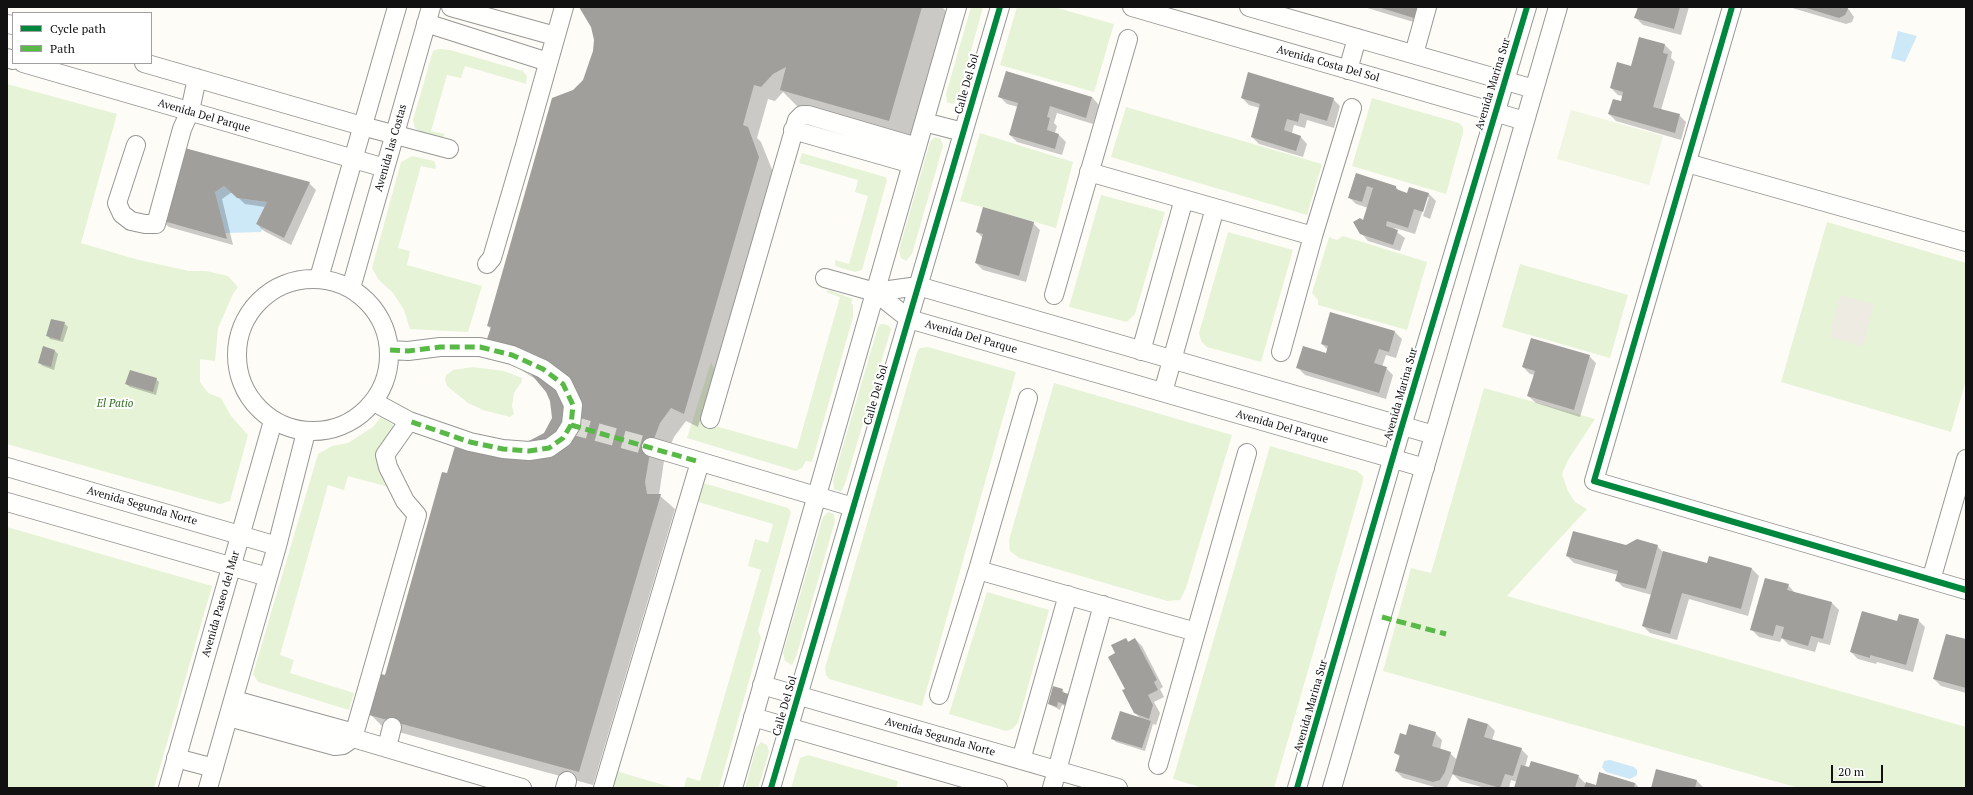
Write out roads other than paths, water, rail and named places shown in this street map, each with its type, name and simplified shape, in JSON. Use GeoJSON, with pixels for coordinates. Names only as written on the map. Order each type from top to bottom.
{"type":"FeatureCollection","features":[{"type":"Feature","properties":{"kind":"street"},"geometry":{"type":"LineString","coordinates":[[319,278],[397,7]]}},
{"type":"Feature","properties":{"kind":"street"},"geometry":{"type":"LineString","coordinates":[[451,7],[555,36]]}},
{"type":"Feature","properties":{"kind":"street"},"geometry":{"type":"LineString","coordinates":[[487,264],[492,258],[564,7]]}},
{"type":"Feature","properties":{"kind":"street"},"geometry":{"type":"LineString","coordinates":[[733,788],[957,7]]}},
{"type":"Feature","properties":{"kind":"street","name":"Calle Del Sol"},"geometry":{"type":"LineString","coordinates":[[771,788],[1000,7]]}},
{"type":"Feature","properties":{"kind":"street","name":"Avenida Costa Del Sol"},"geometry":{"type":"LineString","coordinates":[[1132,7],[1525,121]]}},
{"type":"Feature","properties":{"kind":"street"},"geometry":{"type":"LineString","coordinates":[[1249,7],[1534,89]]}},
{"type":"Feature","properties":{"kind":"street"},"geometry":{"type":"LineString","coordinates":[[1414,54],[1428,7]]}},
{"type":"Feature","properties":{"kind":"street","name":"Avenida Marina Sur"},"geometry":{"type":"LineString","coordinates":[[1297,788],[1392,459],[1527,7]]}},
{"type":"Feature","properties":{"kind":"street"},"geometry":{"type":"LineString","coordinates":[[1332,788],[1558,7]]}},
{"type":"Feature","properties":{"kind":"street"},"geometry":{"type":"LineString","coordinates":[[1732,7],[1594,481],[1966,590]]}},
{"type":"Feature","properties":{"kind":"street"},"geometry":{"type":"LineString","coordinates":[[428,15],[548,62]]}},
{"type":"Feature","properties":{"kind":"street","name":"Avenida las Costas"},"geometry":{"type":"LineString","coordinates":[[351,288],[428,15]]}},
{"type":"Feature","properties":{"kind":"street"},"geometry":{"type":"LineString","coordinates":[[1348,70],[1357,38]]}},
{"type":"Feature","properties":{"kind":"street"},"geometry":{"type":"LineString","coordinates":[[1054,295],[1128,39]]}},
{"type":"Feature","properties":{"kind":"street","name":"Avenida Del Parque"},"geometry":{"type":"LineString","coordinates":[[26,64],[385,168]]}},
{"type":"Feature","properties":{"kind":"street"},"geometry":{"type":"LineString","coordinates":[[148,64],[362,126],[393,140],[447,155]]}},
{"type":"Feature","properties":{"kind":"street"},"geometry":{"type":"LineString","coordinates":[[136,145],[117,203],[122,214],[131,221],[156,224],[182,129],[190,111],[197,78]]}},
{"type":"Feature","properties":{"kind":"street"},"geometry":{"type":"LineString","coordinates":[[1281,352],[1313,236],[1352,108]]}},
{"type":"Feature","properties":{"kind":"street"},"geometry":{"type":"LineString","coordinates":[[710,419],[796,120],[802,115],[808,115],[917,147]]}},
{"type":"Feature","properties":{"kind":"street"},"geometry":{"type":"LineString","coordinates":[[924,122],[963,132]]}},
{"type":"Feature","properties":{"kind":"street"},"geometry":{"type":"LineString","coordinates":[[793,130],[912,164]]}},
{"type":"Feature","properties":{"kind":"street"},"geometry":{"type":"LineString","coordinates":[[1687,164],[1966,242]]}},
{"type":"Feature","properties":{"kind":"street"},"geometry":{"type":"LineString","coordinates":[[1089,172],[1313,236]]}},
{"type":"Feature","properties":{"kind":"street"},"geometry":{"type":"LineString","coordinates":[[1141,351],[1184,199]]}},
{"type":"Feature","properties":{"kind":"street"},"geometry":{"type":"LineString","coordinates":[[1163,392],[1215,208]]}},
{"type":"Feature","properties":{"kind":"street"},"geometry":{"type":"LineString","coordinates":[[319,278],[334,281],[351,288],[369,303],[384,324],[390,350],[389,368],[384,386],[374,402],[356,420],[332,430],[306,432],[289,428],[273,420],[254,404],[241,382],[236,356],[240,331],[251,309],[270,291],[293,281],[319,278]]}},
{"type":"Feature","properties":{"kind":"street"},"geometry":{"type":"LineString","coordinates":[[825,278],[875,292],[918,286],[1434,435]]}},
{"type":"Feature","properties":{"kind":"street","name":"Avenida Del Parque"},"geometry":{"type":"LineString","coordinates":[[875,292],[909,319],[1425,468]]}},
{"type":"Feature","properties":{"kind":"street"},"geometry":{"type":"LineString","coordinates":[[374,402],[409,421],[470,442],[503,449],[529,451],[549,448],[563,438],[571,425],[573,405],[563,384],[543,369],[512,355],[480,347],[440,347],[408,351],[390,350]]}},
{"type":"Feature","properties":{"kind":"street"},"geometry":{"type":"LineString","coordinates":[[939,695],[978,570],[1028,398]]}},
{"type":"Feature","properties":{"kind":"street","name":"Avenida Paseo del Mar"},"geometry":{"type":"LineString","coordinates":[[168,788],[273,420]]}},
{"type":"Feature","properties":{"kind":"street"},"geometry":{"type":"LineString","coordinates":[[231,709],[335,746],[343,745],[353,735],[417,515],[405,501],[388,467],[385,455],[409,421]]}},
{"type":"Feature","properties":{"kind":"street"},"geometry":{"type":"LineString","coordinates":[[208,788],[277,546],[306,432]]}},
{"type":"Feature","properties":{"kind":"street"},"geometry":{"type":"LineString","coordinates":[[651,447],[853,507]]}},
{"type":"Feature","properties":{"kind":"street"},"geometry":{"type":"LineString","coordinates":[[1158,765],[1248,454]]}},
{"type":"Feature","properties":{"kind":"street"},"geometry":{"type":"LineString","coordinates":[[1931,580],[1966,459]]}},
{"type":"Feature","properties":{"kind":"street"},"geometry":{"type":"LineString","coordinates":[[603,788],[700,462]]}},
{"type":"Feature","properties":{"kind":"street","name":"Avenida Segunda Norte"},"geometry":{"type":"LineString","coordinates":[[7,467],[277,546]]}},
{"type":"Feature","properties":{"kind":"street"},"geometry":{"type":"LineString","coordinates":[[7,502],[268,577]]}},
{"type":"Feature","properties":{"kind":"street"},"geometry":{"type":"LineString","coordinates":[[978,570],[1196,632]]}},
{"type":"Feature","properties":{"kind":"street"},"geometry":{"type":"LineString","coordinates":[[1021,760],[1068,595]]}},
{"type":"Feature","properties":{"kind":"street"},"geometry":{"type":"LineString","coordinates":[[1052,788],[1103,605]]}},
{"type":"Feature","properties":{"kind":"street","name":"Avenida Segunda Norte"},"geometry":{"type":"LineString","coordinates":[[762,685],[1118,788]]}},
{"type":"Feature","properties":{"kind":"street"},"geometry":{"type":"LineString","coordinates":[[753,717],[998,788]]}},
{"type":"Feature","properties":{"kind":"street"},"geometry":{"type":"LineString","coordinates":[[387,747],[392,727]]}},
{"type":"Feature","properties":{"kind":"street"},"geometry":{"type":"LineString","coordinates":[[353,735],[471,781],[522,788]]}},
{"type":"Feature","properties":{"kind":"street"},"geometry":{"type":"LineString","coordinates":[[176,758],[214,768]]}},
{"type":"Feature","properties":{"kind":"water"},"geometry":{"type":"Polygon","coordinates":[[[1898,31],[1917,36],[1905,62],[1891,58],[1898,31]]]}},
{"type":"Feature","properties":{"kind":"water"},"geometry":{"type":"Polygon","coordinates":[[[224,186],[237,198],[267,202],[256,224],[263,228],[261,232],[225,233],[215,192],[224,186]]]}},
{"type":"Feature","properties":{"kind":"water"},"geometry":{"type":"Polygon","coordinates":[[[1610,760],[1634,767],[1637,770],[1637,775],[1630,779],[1606,772],[1602,767],[1604,761],[1610,760]]]}},
{"type":"Feature","properties":{"kind":"tunnel"},"geometry":{"type":"LineString","coordinates":[[571,425],[651,447]]}},
{"type":"Feature","properties":{"kind":"park label","name":"El Patio"},"geometry":{"type":"Point","coordinates":[115,404]}}]}
